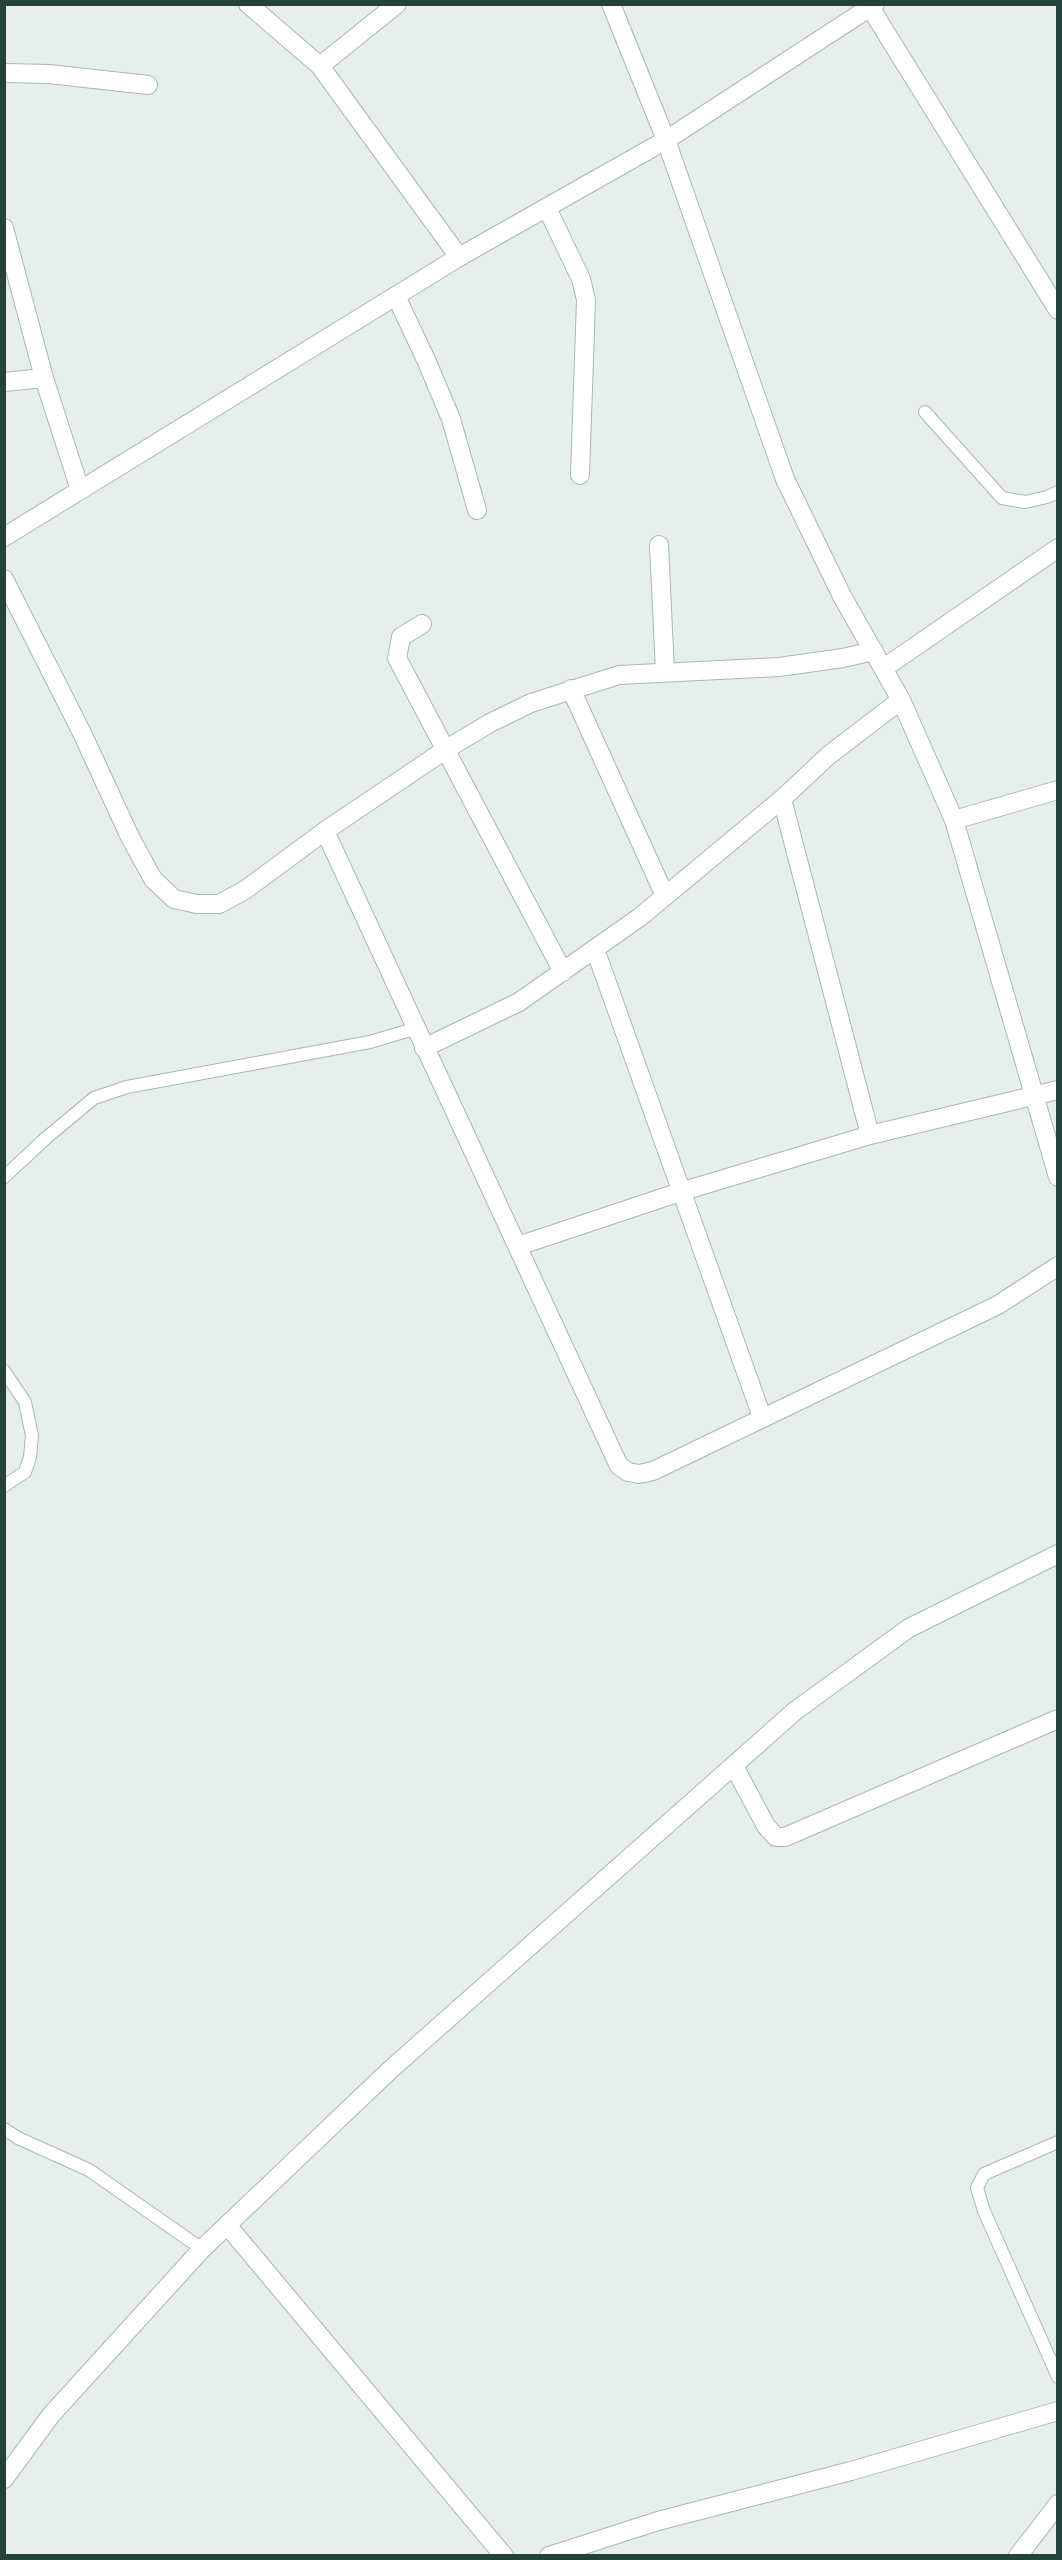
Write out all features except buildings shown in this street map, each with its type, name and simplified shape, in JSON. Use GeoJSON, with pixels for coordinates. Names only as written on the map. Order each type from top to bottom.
{"type":"FeatureCollection","features":[{"type":"Feature","properties":{"kind":"street"},"geometry":{"type":"LineString","coordinates":[[248,4],[320,66],[459,257]]}},
{"type":"Feature","properties":{"kind":"street"},"geometry":{"type":"LineString","coordinates":[[320,66],[397,4]]}},
{"type":"Feature","properties":{"kind":"street"},"geometry":{"type":"LineString","coordinates":[[611,4],[666,140],[785,479],[842,596],[901,700],[954,820],[1058,1177]]}},
{"type":"Feature","properties":{"kind":"street"},"geometry":{"type":"LineString","coordinates":[[4,537],[459,257],[666,140],[871,6],[1058,310]]}},
{"type":"Feature","properties":{"kind":"street"},"geometry":{"type":"LineString","coordinates":[[4,73],[68,75],[148,85]]}},
{"type":"Feature","properties":{"kind":"street"},"geometry":{"type":"LineString","coordinates":[[547,208],[581,279],[586,300],[580,475]]}},
{"type":"Feature","properties":{"kind":"street"},"geometry":{"type":"LineString","coordinates":[[5,232],[44,378],[80,490]]}},
{"type":"Feature","properties":{"kind":"street"},"geometry":{"type":"LineString","coordinates":[[396,296],[451,419],[477,510]]}},
{"type":"Feature","properties":{"kind":"street"},"geometry":{"type":"LineString","coordinates":[[4,382],[44,378]]}},
{"type":"Feature","properties":{"kind":"street"},"geometry":{"type":"LineString","coordinates":[[659,545],[665,672]]}},
{"type":"Feature","properties":{"kind":"street"},"geometry":{"type":"LineString","coordinates":[[884,668],[1058,548]]}},
{"type":"Feature","properties":{"kind":"street"},"geometry":{"type":"LineString","coordinates":[[4,579],[82,733],[130,837],[153,879],[174,899],[197,904],[219,904],[244,890],[325,831],[445,750],[490,723],[531,703],[620,675],[718,672],[779,667],[874,651]]}},
{"type":"Feature","properties":{"kind":"street"},"geometry":{"type":"LineString","coordinates":[[422,624],[401,637],[397,658],[562,972]]}},
{"type":"Feature","properties":{"kind":"street"},"geometry":{"type":"LineString","coordinates":[[571,689],[665,896]]}},
{"type":"Feature","properties":{"kind":"street"},"geometry":{"type":"LineString","coordinates":[[424,1048],[519,1002],[595,949],[665,896],[782,799],[829,755],[901,700]]}},
{"type":"Feature","properties":{"kind":"street"},"geometry":{"type":"LineString","coordinates":[[954,820],[1058,790]]}},
{"type":"Feature","properties":{"kind":"street"},"geometry":{"type":"LineString","coordinates":[[782,799],[870,1135]]}},
{"type":"Feature","properties":{"kind":"street"},"geometry":{"type":"LineString","coordinates":[[325,831],[619,1466],[628,1472],[639,1474],[653,1471],[998,1305],[1058,1266]]}},
{"type":"Feature","properties":{"kind":"street"},"geometry":{"type":"LineString","coordinates":[[595,949],[762,1417]]}},
{"type":"Feature","properties":{"kind":"street"},"geometry":{"type":"LineString","coordinates":[[518,1246],[680,1192],[870,1135],[1058,1090]]}},
{"type":"Feature","properties":{"kind":"street"},"geometry":{"type":"LineString","coordinates":[[4,2479],[51,2415],[202,2249],[390,2070],[795,1711],[909,1628],[1058,1554]]}},
{"type":"Feature","properties":{"kind":"street"},"geometry":{"type":"LineString","coordinates":[[734,1766],[766,1826],[776,1837],[785,1837],[1058,1719]]}},
{"type":"Feature","properties":{"kind":"street"},"geometry":{"type":"LineString","coordinates":[[227,2225],[504,2556]]}},
{"type":"Feature","properties":{"kind":"street"},"geometry":{"type":"LineString","coordinates":[[549,2556],[658,2521],[851,2471],[1058,2411]]}},
{"type":"Feature","properties":{"kind":"street"},"geometry":{"type":"LineString","coordinates":[[1018,2556],[1058,2504]]}},
{"type":"Feature","properties":{"kind":"lane"},"geometry":{"type":"LineString","coordinates":[[925,412],[1002,498],[1025,502],[1058,492]]}},
{"type":"Feature","properties":{"kind":"lane"},"geometry":{"type":"LineString","coordinates":[[4,1177],[94,1098],[127,1087],[370,1042],[417,1028]]}},
{"type":"Feature","properties":{"kind":"lane"},"geometry":{"type":"LineString","coordinates":[[4,1371],[25,1402],[32,1436],[30,1456],[25,1472],[4,1486]]}},
{"type":"Feature","properties":{"kind":"lane"},"geometry":{"type":"LineString","coordinates":[[4,2129],[18,2138],[89,2170],[202,2249]]}},
{"type":"Feature","properties":{"kind":"lane"},"geometry":{"type":"LineString","coordinates":[[1058,2142],[984,2174],[977,2188],[984,2211],[1058,2377]]}}]}
